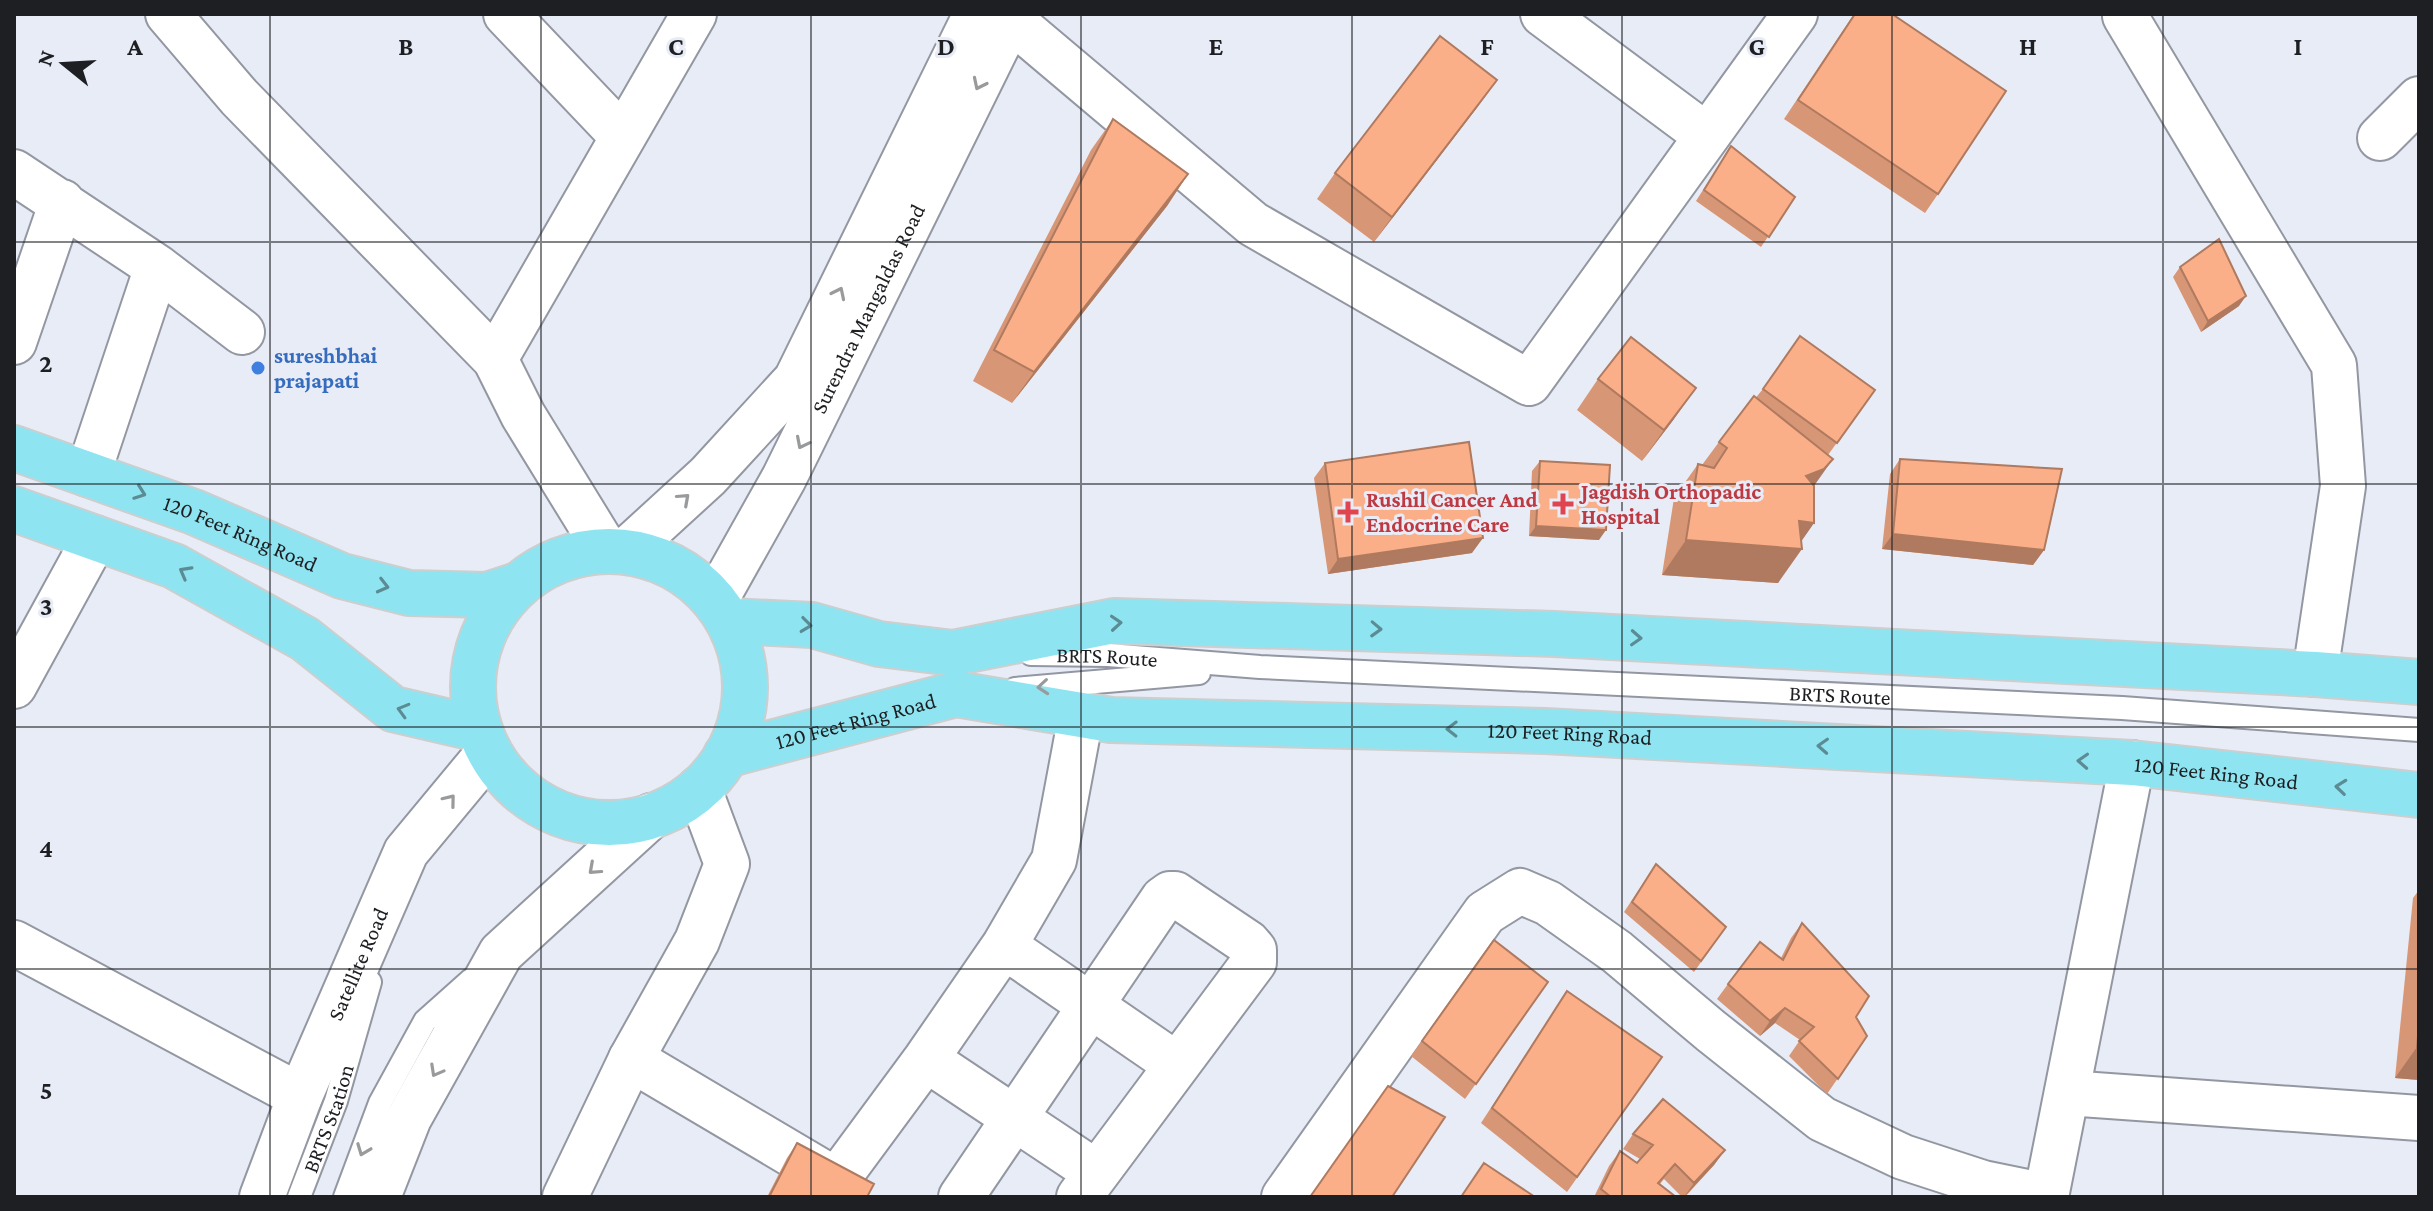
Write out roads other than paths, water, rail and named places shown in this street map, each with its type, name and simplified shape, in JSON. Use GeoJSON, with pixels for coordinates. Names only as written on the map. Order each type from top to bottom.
{"type":"FeatureCollection","features":[{"type":"Feature","properties":{"kind":"main road","name":"120 Feet Ring Road"},"geometry":{"type":"LineString","coordinates":[[14,448],[194,512],[342,576],[409,593],[487,595],[518,585]]}},
{"type":"Feature","properties":{"kind":"main road"},"geometry":{"type":"LineString","coordinates":[[14,509],[174,566],[305,639],[393,709],[484,740]]}},
{"type":"Feature","properties":{"kind":"main road"},"geometry":{"type":"LineString","coordinates":[[616,551],[652,557],[676,567],[697,582],[722,611],[741,653],[745,688],[740,722],[726,755],[699,789],[676,805],[651,816],[620,823],[589,822],[558,814],[530,799],[507,777],[484,740],[473,698],[474,666],[483,636],[498,608],[518,585],[545,566],[575,555],[616,551]]}},
{"type":"Feature","properties":{"kind":"main road","name":"120 Feet Ring Road"},"geometry":{"type":"LineString","coordinates":[[722,611],[812,625],[879,644],[954,674],[1081,716],[1111,720],[1545,731],[2132,763],[2419,795]]}},
{"type":"Feature","properties":{"kind":"main road","name":"120 Feet Ring Road"},"geometry":{"type":"LineString","coordinates":[[726,755],[1114,621],[1554,634],[2419,682]]}},
{"type":"Feature","properties":{"kind":"street"},"geometry":{"type":"LineString","coordinates":[[168,14],[239,97],[495,359],[523,415],[616,551]]}},
{"type":"Feature","properties":{"kind":"street"},"geometry":{"type":"LineString","coordinates":[[506,14],[623,137]]}},
{"type":"Feature","properties":{"kind":"street"},"geometry":{"type":"LineString","coordinates":[[495,359],[694,14]]}},
{"type":"Feature","properties":{"kind":"street"},"geometry":{"type":"LineString","coordinates":[[1543,14],[1707,136]]}},
{"type":"Feature","properties":{"kind":"street"},"geometry":{"type":"LineString","coordinates":[[1000,16],[1253,224],[1529,383],[1795,14]]}},
{"type":"Feature","properties":{"kind":"street","name":"Surendra Mangaldas Road"},"geometry":{"type":"LineString","coordinates":[[616,551],[708,476],[796,380],[1000,16]]}},
{"type":"Feature","properties":{"kind":"street","name":"Surendra Mangaldas Road"},"geometry":{"type":"LineString","coordinates":[[722,611],[1000,16]]}},
{"type":"Feature","properties":{"kind":"street"},"geometry":{"type":"LineString","coordinates":[[2125,16],[2334,365],[2343,486],[2315,674]]}},
{"type":"Feature","properties":{"kind":"street"},"geometry":{"type":"LineString","coordinates":[[2380,138],[2419,99]]}},
{"type":"Feature","properties":{"kind":"street"},"geometry":{"type":"LineString","coordinates":[[14,172],[157,267],[242,332]]}},
{"type":"Feature","properties":{"kind":"street"},"geometry":{"type":"LineString","coordinates":[[14,342],[62,202]]}},
{"type":"Feature","properties":{"kind":"street"},"geometry":{"type":"LineString","coordinates":[[88,474],[157,267]]}},
{"type":"Feature","properties":{"kind":"street"},"geometry":{"type":"LineString","coordinates":[[14,686],[95,538]]}},
{"type":"Feature","properties":{"kind":"street"},"geometry":{"type":"LineString","coordinates":[[631,1059],[849,1189],[926,1059],[1004,946],[1054,860],[1081,716]]}},
{"type":"Feature","properties":{"kind":"street","name":"Satellite Road"},"geometry":{"type":"LineString","coordinates":[[262,1197],[300,1096],[406,852],[484,740]]}},
{"type":"Feature","properties":{"kind":"street"},"geometry":{"type":"LineString","coordinates":[[1284,1197],[1485,913],[1520,891],[1548,903],[1617,952],[1822,1119],[1903,1157],[1983,1183],[2046,1196],[2132,763]]}},
{"type":"Feature","properties":{"kind":"street"},"geometry":{"type":"LineString","coordinates":[[565,1197],[631,1059],[697,941],[727,864],[699,789]]}},
{"type":"Feature","properties":{"kind":"street"},"geometry":{"type":"LineString","coordinates":[[378,1197],[409,1118],[501,953],[651,816]]}},
{"type":"Feature","properties":{"kind":"street"},"geometry":{"type":"LineString","coordinates":[[926,1059],[1014,1118],[1088,1185],[1254,962],[1254,950],[1175,894],[1163,899],[1014,1118],[961,1197]]}},
{"type":"Feature","properties":{"kind":"street"},"geometry":{"type":"LineString","coordinates":[[14,943],[300,1096]]}},
{"type":"Feature","properties":{"kind":"street"},"geometry":{"type":"LineString","coordinates":[[1004,946],[1177,1065]]}},
{"type":"Feature","properties":{"kind":"street"},"geometry":{"type":"LineString","coordinates":[[2067,1093],[2419,1118]]}},
{"type":"Feature","properties":{"kind":"lane","name":"BRTS Route"},"geometry":{"type":"LineString","coordinates":[[954,674],[1108,655],[1260,667],[2122,708],[2419,730]]}},
{"type":"Feature","properties":{"kind":"lane","name":"BRTS Route"},"geometry":{"type":"LineString","coordinates":[[954,674],[1260,667]]}},
{"type":"Feature","properties":{"kind":"lane","name":"BRTS Station"},"geometry":{"type":"LineString","coordinates":[[299,1197],[336,1101],[406,852]]}},
{"type":"Feature","properties":{"kind":"lane","name":"BRTS Station"},"geometry":{"type":"LineString","coordinates":[[345,1197],[380,1103],[425,1021],[501,953]]}},
{"type":"Feature","properties":{"kind":"place","name":"sureshbhai prajapati"},"geometry":{"type":"Point","coordinates":[258,368]}},
{"type":"Feature","properties":{"kind":"place","name":"Jagdish Orthopadic Hospital"},"geometry":{"type":"Point","coordinates":[1563,504]}},
{"type":"Feature","properties":{"kind":"place","name":"Rushil Cancer And Endocrine Care"},"geometry":{"type":"Point","coordinates":[1348,512]}}]}
